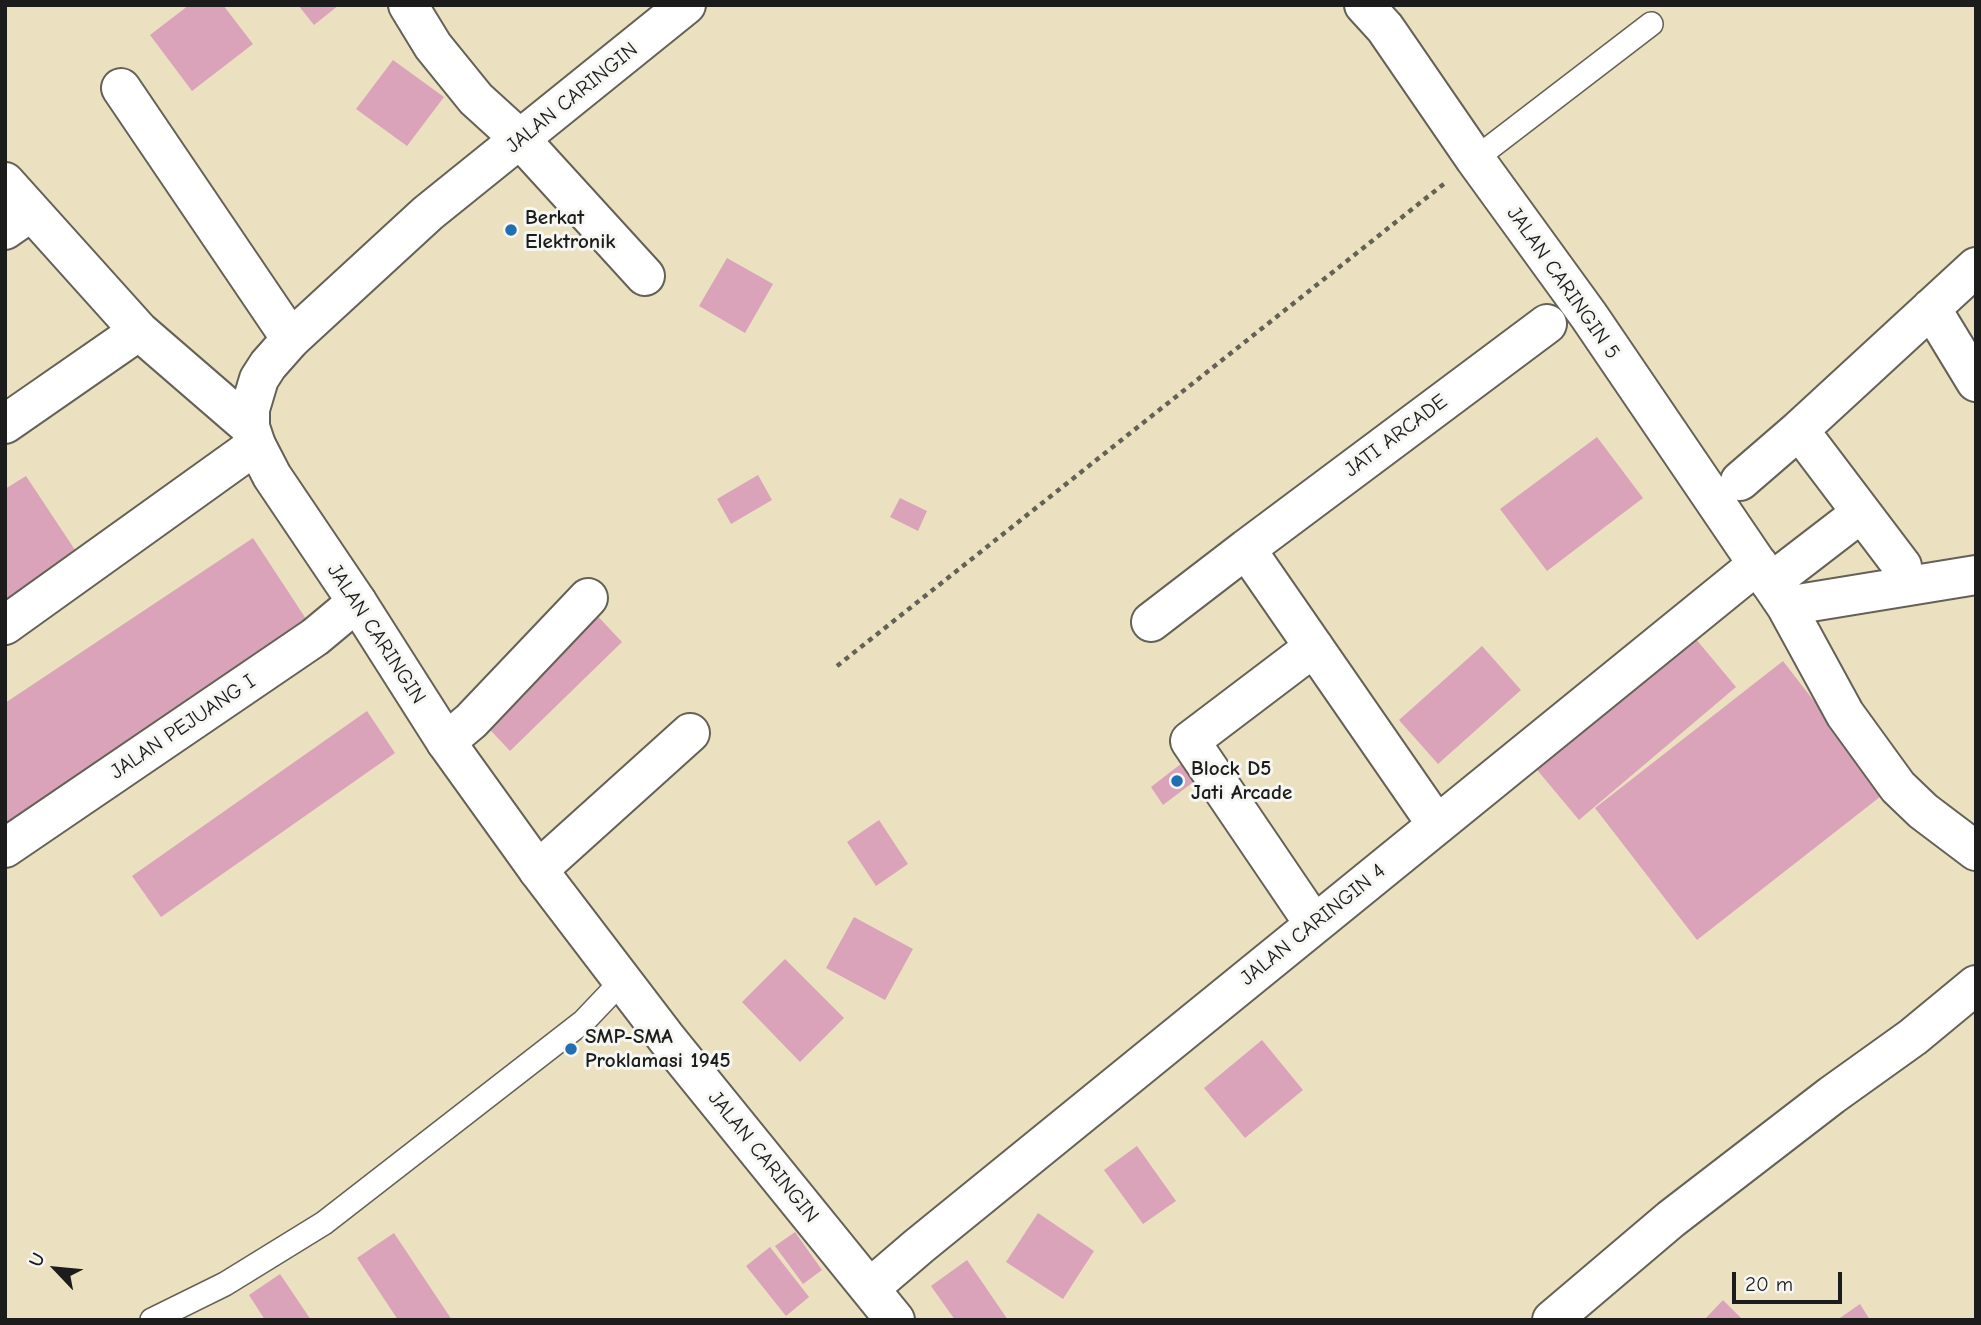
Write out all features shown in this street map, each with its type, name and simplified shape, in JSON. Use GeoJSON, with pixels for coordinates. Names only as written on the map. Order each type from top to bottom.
{"type":"FeatureCollection","features":[{"type":"Feature","properties":{"kind":"street"},"geometry":{"type":"LineString","coordinates":[[408,5],[433,46],[476,99],[520,139],[645,276]]}},
{"type":"Feature","properties":{"kind":"street","name":"JALAN CARINGIN"},"geometry":{"type":"LineString","coordinates":[[686,5],[428,213],[291,340],[259,379],[250,409],[253,436],[272,476],[446,742],[538,870],[622,981],[895,1320]]}},
{"type":"Feature","properties":{"kind":"street","name":"JALAN CARINGIN 5"},"geometry":{"type":"LineString","coordinates":[[1364,5],[1385,28],[1475,159],[1589,316],[1771,584],[1845,714],[1898,787],[1923,811],[1976,850]]}},
{"type":"Feature","properties":{"kind":"street"},"geometry":{"type":"LineString","coordinates":[[121,88],[291,340]]}},
{"type":"Feature","properties":{"kind":"street"},"geometry":{"type":"LineString","coordinates":[[5,181],[18,221],[253,436],[5,625]]}},
{"type":"Feature","properties":{"kind":"street"},"geometry":{"type":"LineString","coordinates":[[1740,481],[1976,267]]}},
{"type":"Feature","properties":{"kind":"street"},"geometry":{"type":"LineString","coordinates":[[1931,308],[1976,382]]}},
{"type":"Feature","properties":{"kind":"street","name":"JATI ARCADE"},"geometry":{"type":"LineString","coordinates":[[1151,622],[1547,324]]}},
{"type":"Feature","properties":{"kind":"street"},"geometry":{"type":"LineString","coordinates":[[5,424],[139,331]]}},
{"type":"Feature","properties":{"kind":"street"},"geometry":{"type":"LineString","coordinates":[[1799,430],[1902,566]]}},
{"type":"Feature","properties":{"kind":"street","name":"JALAN CARINGIN 4"},"geometry":{"type":"LineString","coordinates":[[870,1288],[1437,825],[1771,584],[1861,513]]}},
{"type":"Feature","properties":{"kind":"street"},"geometry":{"type":"LineString","coordinates":[[1246,549],[1437,825]]}},
{"type":"Feature","properties":{"kind":"street"},"geometry":{"type":"LineString","coordinates":[[1771,584],[1976,575]]}},
{"type":"Feature","properties":{"kind":"street"},"geometry":{"type":"LineString","coordinates":[[446,742],[471,721],[588,598]]}},
{"type":"Feature","properties":{"kind":"street","name":"JALAN PEJUANG I"},"geometry":{"type":"LineString","coordinates":[[5,848],[315,637],[357,603]]}},
{"type":"Feature","properties":{"kind":"street"},"geometry":{"type":"LineString","coordinates":[[1308,915],[1190,741],[1314,647]]}},
{"type":"Feature","properties":{"kind":"street"},"geometry":{"type":"LineString","coordinates":[[538,870],[690,733]]}},
{"type":"Feature","properties":{"kind":"street"},"geometry":{"type":"LineString","coordinates":[[1552,1320],[1671,1219],[1832,1095],[1913,1037],[1976,985]]}},
{"type":"Feature","properties":{"kind":"lane"},"geometry":{"type":"LineString","coordinates":[[1475,159],[1651,24]]}},
{"type":"Feature","properties":{"kind":"lane"},"geometry":{"type":"LineString","coordinates":[[152,1320],[225,1284],[324,1223],[584,1021],[622,981]]}},
{"type":"Feature","properties":{"kind":"path"},"geometry":{"type":"LineString","coordinates":[[837,666],[1475,159]]}},
{"type":"Feature","properties":{"kind":"building"},"geometry":{"type":"Polygon","coordinates":[[[189,5],[223,5],[253,44],[192,91],[150,35],[189,5]]]}},
{"type":"Feature","properties":{"kind":"building"},"geometry":{"type":"Polygon","coordinates":[[[298,5],[339,5],[314,25],[298,5]]]}},
{"type":"Feature","properties":{"kind":"building"},"geometry":{"type":"Polygon","coordinates":[[[393,60],[444,97],[407,146],[356,109],[393,60]]]}},
{"type":"Feature","properties":{"kind":"building"},"geometry":{"type":"Polygon","coordinates":[[[727,258],[773,284],[745,333],[699,306],[727,258]]]}},
{"type":"Feature","properties":{"kind":"building"},"geometry":{"type":"Polygon","coordinates":[[[1597,437],[1643,498],[1547,571],[1500,509],[1597,437]]]}},
{"type":"Feature","properties":{"kind":"building"},"geometry":{"type":"Polygon","coordinates":[[[758,475],[772,500],[731,524],[717,499],[758,475]]]}},
{"type":"Feature","properties":{"kind":"building"},"geometry":{"type":"Polygon","coordinates":[[[26,476],[83,562],[5,614],[5,489],[26,476]]]}},
{"type":"Feature","properties":{"kind":"building"},"geometry":{"type":"Polygon","coordinates":[[[900,498],[927,511],[918,531],[890,517],[900,498]]]}},
{"type":"Feature","properties":{"kind":"building"},"geometry":{"type":"Polygon","coordinates":[[[253,538],[310,625],[5,827],[5,703],[253,538]]]}},
{"type":"Feature","properties":{"kind":"building"},"geometry":{"type":"Polygon","coordinates":[[[591,609],[622,642],[510,751],[479,718],[591,609]]]}},
{"type":"Feature","properties":{"kind":"building"},"geometry":{"type":"Polygon","coordinates":[[[1690,632],[1736,687],[1579,820],[1533,765],[1690,632]]]}},
{"type":"Feature","properties":{"kind":"building"},"geometry":{"type":"Polygon","coordinates":[[[1482,646],[1521,690],[1438,764],[1399,720],[1482,646]]]}},
{"type":"Feature","properties":{"kind":"building"},"geometry":{"type":"Polygon","coordinates":[[[1783,661],[1885,793],[1697,940],[1595,808],[1783,661]]]}},
{"type":"Feature","properties":{"kind":"building"},"geometry":{"type":"Polygon","coordinates":[[[367,711],[395,753],[161,917],[132,876],[367,711]]]}},
{"type":"Feature","properties":{"kind":"building","name":"Block D5 Jati Arcade"},"geometry":{"type":"Polygon","coordinates":[[[1191,756],[1204,774],[1163,805],[1151,787],[1191,756]]]}},
{"type":"Feature","properties":{"kind":"building"},"geometry":{"type":"Polygon","coordinates":[[[879,820],[908,864],[876,886],[847,842],[879,820]]]}},
{"type":"Feature","properties":{"kind":"building"},"geometry":{"type":"Polygon","coordinates":[[[854,917],[913,949],[885,1000],[826,968],[854,917]]]}},
{"type":"Feature","properties":{"kind":"building"},"geometry":{"type":"Polygon","coordinates":[[[785,959],[844,1018],[800,1062],[742,1002],[785,959]]]}},
{"type":"Feature","properties":{"kind":"building"},"geometry":{"type":"Polygon","coordinates":[[[1262,1040],[1303,1090],[1245,1138],[1204,1088],[1262,1040]]]}},
{"type":"Feature","properties":{"kind":"building"},"geometry":{"type":"Polygon","coordinates":[[[1137,1146],[1176,1201],[1143,1224],[1104,1170],[1137,1146]]]}},
{"type":"Feature","properties":{"kind":"building"},"geometry":{"type":"Polygon","coordinates":[[[1038,1213],[1094,1251],[1063,1299],[1006,1262],[1038,1213]]]}},
{"type":"Feature","properties":{"kind":"building"},"geometry":{"type":"Polygon","coordinates":[[[795,1232],[822,1270],[803,1284],[775,1246],[795,1232]]]}},
{"type":"Feature","properties":{"kind":"building"},"geometry":{"type":"Polygon","coordinates":[[[394,1233],[452,1320],[398,1320],[357,1258],[394,1233]]]}},
{"type":"Feature","properties":{"kind":"building"},"geometry":{"type":"Polygon","coordinates":[[[770,1247],[809,1297],[786,1316],[746,1266],[770,1247]]]}},
{"type":"Feature","properties":{"kind":"building"},"geometry":{"type":"Polygon","coordinates":[[[967,1260],[1008,1320],[955,1320],[931,1286],[967,1260]]]}},
{"type":"Feature","properties":{"kind":"building"},"geometry":{"type":"Polygon","coordinates":[[[280,1274],[311,1320],[265,1320],[249,1295],[280,1274]]]}},
{"type":"Feature","properties":{"kind":"building"},"geometry":{"type":"Polygon","coordinates":[[[1723,1300],[1743,1320],[1704,1320],[1723,1300]]]}},
{"type":"Feature","properties":{"kind":"building"},"geometry":{"type":"Polygon","coordinates":[[[1860,1304],[1870,1320],[1837,1320],[1860,1304]]]}},
{"type":"Feature","properties":{"kind":"place","name":"Berkat Elektronik"},"geometry":{"type":"Point","coordinates":[511,230]}},
{"type":"Feature","properties":{"kind":"place","name":"Block D5 Jati Arcade"},"geometry":{"type":"Point","coordinates":[1177,781]}},
{"type":"Feature","properties":{"kind":"place","name":"SMP-SMA Proklamasi 1945"},"geometry":{"type":"Point","coordinates":[571,1049]}}]}
